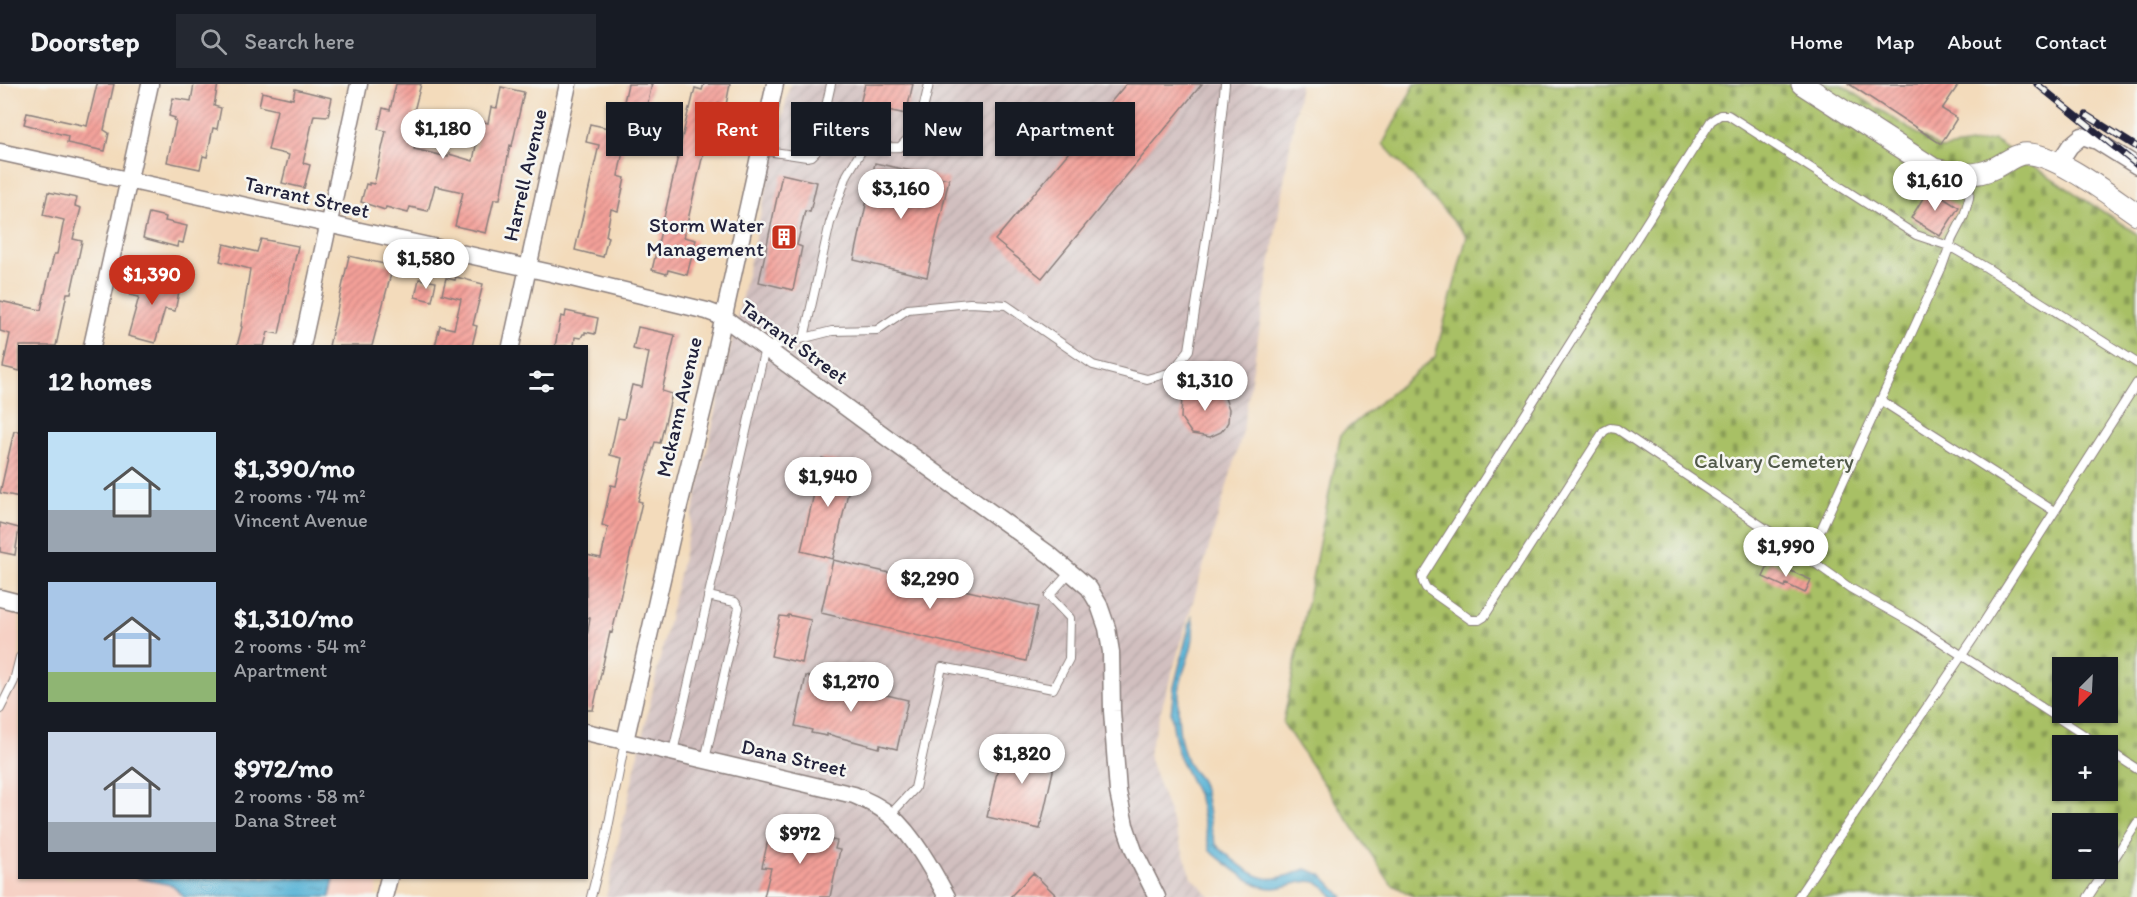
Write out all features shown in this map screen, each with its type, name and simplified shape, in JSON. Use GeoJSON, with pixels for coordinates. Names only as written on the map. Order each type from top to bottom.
{"type":"FeatureCollection","features":[{"type":"Feature","properties":{"kind":"street"},"geometry":{"type":"LineString","coordinates":[[92,345],[150,84]]}},
{"type":"Feature","properties":{"kind":"street"},"geometry":{"type":"LineString","coordinates":[[302,345],[359,84]]}},
{"type":"Feature","properties":{"kind":"street","name":"Harrell Avenue"},"geometry":{"type":"LineString","coordinates":[[511,345],[568,84]]}},
{"type":"Feature","properties":{"kind":"street","name":"Mckann Avenue"},"geometry":{"type":"LineString","coordinates":[[772,102],[776,84]]}},
{"type":"Feature","properties":{"kind":"street"},"geometry":{"type":"LineString","coordinates":[[1802,84],[1934,169],[1955,174],[1971,174],[1993,169],[2013,157],[2037,154],[2058,164],[2137,214]]}},
{"type":"Feature","properties":{"kind":"street"},"geometry":{"type":"LineString","coordinates":[[2058,164],[2070,146],[2082,136],[2097,141],[2137,166]]}},
{"type":"Feature","properties":{"kind":"street","name":"Tarrant Street"},"geometry":{"type":"LineString","coordinates":[[0,152],[527,268],[707,311],[723,317],[1050,555],[1089,588],[1107,628],[1111,652],[1112,711],[1118,792],[1125,825],[1134,851],[1157,897]]}},
{"type":"Feature","properties":{"kind":"street","name":"Mckann Avenue"},"geometry":{"type":"LineString","coordinates":[[626,741],[759,156]]}},
{"type":"Feature","properties":{"kind":"street"},"geometry":{"type":"LineString","coordinates":[[0,598],[18,602]]}},
{"type":"Feature","properties":{"kind":"street","name":"Dana Street"},"geometry":{"type":"LineString","coordinates":[[588,732],[854,795],[873,803],[905,830],[947,897]]}},
{"type":"Feature","properties":{"kind":"street"},"geometry":{"type":"LineString","coordinates":[[384,897],[388,879]]}},
{"type":"Feature","properties":{"kind":"lane"},"geometry":{"type":"LineString","coordinates":[[779,153],[807,157],[816,152],[831,84]]}},
{"type":"Feature","properties":{"kind":"lane"},"geometry":{"type":"LineString","coordinates":[[804,338],[830,223],[847,175],[863,148],[900,147],[919,127],[929,84]]}},
{"type":"Feature","properties":{"kind":"lane"},"geometry":{"type":"LineString","coordinates":[[673,752],[765,348],[832,331],[877,330],[908,309],[970,303],[1006,305],[1093,364],[1147,379],[1172,372],[1189,350],[1213,196],[1225,84]]}},
{"type":"Feature","properties":{"kind":"lane"},"geometry":{"type":"LineString","coordinates":[[2084,735],[1912,623],[1850,588],[1617,429],[1610,428],[1604,431],[1484,617],[1471,620],[1426,588],[1422,577],[1715,117],[1728,115],[1899,225],[1916,235],[1949,246],[1987,268],[2137,363]]}},
{"type":"Feature","properties":{"kind":"lane"},"geometry":{"type":"LineString","coordinates":[[1804,555],[1819,534],[1942,267],[1949,246],[1964,216],[1969,198],[1971,174]]}},
{"type":"Feature","properties":{"kind":"lane"},"geometry":{"type":"LineString","coordinates":[[1798,897],[1961,655],[2137,383]]}},
{"type":"Feature","properties":{"kind":"lane"},"geometry":{"type":"LineString","coordinates":[[1880,400],[2054,511]]}},
{"type":"Feature","properties":{"kind":"lane"},"geometry":{"type":"LineString","coordinates":[[890,815],[915,788],[942,667],[1053,689],[1069,659],[1070,618],[1049,596],[1070,572]]}},
{"type":"Feature","properties":{"kind":"lane"},"geometry":{"type":"LineString","coordinates":[[705,760],[739,608],[735,602],[708,596]]}},
{"type":"Feature","properties":{"kind":"lane"},"geometry":{"type":"LineString","coordinates":[[0,709],[14,681],[18,665]]}},
{"type":"Feature","properties":{"kind":"lane"},"geometry":{"type":"LineString","coordinates":[[591,897],[626,741]]}},
{"type":"Feature","properties":{"kind":"lane"},"geometry":{"type":"LineString","coordinates":[[2118,757],[2137,769]]}},
{"type":"Feature","properties":{"kind":"lane"},"geometry":{"type":"LineString","coordinates":[[2118,852],[2137,823]]}},
{"type":"Feature","properties":{"kind":"lane"},"geometry":{"type":"LineString","coordinates":[[2088,897],[2100,879]]}},
{"type":"Feature","properties":{"kind":"shaded area"},"geometry":{"type":"Polygon","coordinates":[[[790,84],[1300,84],[1242,435],[1148,754],[1192,877],[1211,897],[606,897],[774,156],[779,156],[779,133],[790,84]]]}},
{"type":"Feature","properties":{"kind":"shaded area"},"geometry":{"type":"Polygon","coordinates":[[[0,610],[18,615],[18,879],[379,879],[375,897],[0,897],[0,610]]]}},
{"type":"Feature","properties":{"kind":"green space","name":"Calvary Cemetery"},"geometry":{"type":"Polygon","coordinates":[[[1415,84],[1840,84],[1941,149],[1994,140],[2137,234],[2137,897],[1415,897],[1391,884],[1283,723],[1341,434],[1435,357],[1467,236],[1383,144],[1415,84]]]}},
{"type":"Feature","properties":{"kind":"water"},"geometry":{"type":"Polygon","coordinates":[[[1192,616],[1193,638],[1179,692],[1179,729],[1185,757],[1202,783],[1216,844],[1241,866],[1258,876],[1284,877],[1306,869],[1322,875],[1343,897],[1333,897],[1325,887],[1317,882],[1299,882],[1271,888],[1255,884],[1210,851],[1199,798],[1178,755],[1171,714],[1174,687],[1192,616]]]}},
{"type":"Feature","properties":{"kind":"water"},"geometry":{"type":"Polygon","coordinates":[[[142,879],[334,879],[330,897],[184,897],[172,885],[142,879]]]}},
{"type":"Feature","properties":{"kind":"building"},"geometry":{"type":"Polygon","coordinates":[[[97,84],[114,84],[104,130],[109,133],[105,151],[67,143],[68,136],[24,124],[27,113],[87,126],[97,84]]]}},
{"type":"Feature","properties":{"kind":"building"},"geometry":{"type":"Polygon","coordinates":[[[194,84],[218,84],[214,106],[221,108],[217,129],[213,128],[207,157],[203,156],[200,169],[167,162],[176,121],[175,118],[169,116],[173,98],[191,101],[194,84]]]}},
{"type":"Feature","properties":{"kind":"building"},"geometry":{"type":"Polygon","coordinates":[[[396,84],[421,84],[413,115],[422,117],[414,149],[448,157],[449,154],[473,161],[478,135],[454,128],[458,115],[488,123],[491,107],[497,108],[501,87],[524,92],[512,146],[510,145],[500,199],[494,199],[486,233],[455,226],[463,192],[435,186],[428,211],[410,207],[408,213],[386,207],[385,210],[361,202],[366,184],[374,184],[386,131],[378,129],[383,108],[390,110],[396,84]]]}},
{"type":"Feature","properties":{"kind":"building"},"geometry":{"type":"Polygon","coordinates":[[[628,84],[652,84],[648,102],[624,102],[628,84]]]}},
{"type":"Feature","properties":{"kind":"building"},"geometry":{"type":"Polygon","coordinates":[[[704,84],[730,84],[727,102],[695,102],[695,156],[703,156],[684,237],[696,240],[687,275],[668,270],[667,274],[652,270],[678,156],[683,156],[683,134],[689,108],[695,88],[702,90],[704,84]]]}},
{"type":"Feature","properties":{"kind":"building"},"geometry":{"type":"Polygon","coordinates":[[[865,84],[913,84],[909,102],[903,102],[903,113],[891,111],[891,102],[860,102],[865,84]]]}},
{"type":"Feature","properties":{"kind":"building"},"geometry":{"type":"Polygon","coordinates":[[[1126,84],[1202,84],[1042,278],[995,240],[1066,156],[1135,156],[1135,102],[1111,102],[1126,84]]]}},
{"type":"Feature","properties":{"kind":"building"},"geometry":{"type":"Polygon","coordinates":[[[1849,84],[1959,84],[1942,109],[1957,118],[1941,144],[1849,84]]]}},
{"type":"Feature","properties":{"kind":"building"},"geometry":{"type":"Polygon","coordinates":[[[295,89],[332,98],[328,116],[314,115],[303,163],[310,165],[304,188],[282,183],[289,155],[268,150],[277,110],[259,106],[262,92],[293,99],[295,89]]]}},
{"type":"Feature","properties":{"kind":"building"},"geometry":{"type":"Polygon","coordinates":[[[590,124],[606,127],[606,156],[622,156],[618,176],[625,178],[618,211],[611,209],[603,257],[575,250],[599,145],[586,142],[590,124]]]}},
{"type":"Feature","properties":{"kind":"building"},"geometry":{"type":"Polygon","coordinates":[[[875,163],[949,179],[927,277],[854,260],[875,163]]]}},
{"type":"Feature","properties":{"kind":"building","name":"Storm Water Management"},"geometry":{"type":"Polygon","coordinates":[[[782,174],[817,182],[810,212],[805,211],[797,245],[802,247],[793,290],[759,282],[782,174]]]}},
{"type":"Feature","properties":{"kind":"building"},"geometry":{"type":"Polygon","coordinates":[[[1929,188],[1959,207],[1940,236],[1911,218],[1929,188]]]}},
{"type":"Feature","properties":{"kind":"building"},"geometry":{"type":"Polygon","coordinates":[[[48,192],[77,198],[75,206],[81,208],[73,239],[82,241],[71,293],[67,293],[56,345],[18,345],[18,371],[3,367],[10,334],[0,331],[0,301],[41,310],[64,220],[43,215],[48,192]]]}},
{"type":"Feature","properties":{"kind":"building"},"geometry":{"type":"Polygon","coordinates":[[[149,213],[166,217],[165,221],[187,226],[183,243],[178,242],[177,247],[143,238],[149,213]]]}},
{"type":"Feature","properties":{"kind":"building"},"geometry":{"type":"Polygon","coordinates":[[[261,239],[298,246],[279,334],[268,332],[264,345],[237,345],[250,269],[220,261],[224,244],[257,252],[261,239]]]}},
{"type":"Feature","properties":{"kind":"building"},"geometry":{"type":"Polygon","coordinates":[[[349,256],[393,266],[372,345],[329,345],[349,256]]]}},
{"type":"Feature","properties":{"kind":"building"},"geometry":{"type":"Polygon","coordinates":[[[135,275],[175,282],[174,286],[180,287],[175,311],[165,309],[155,343],[128,336],[139,297],[130,295],[135,275]]]}},
{"type":"Feature","properties":{"kind":"building"},"geometry":{"type":"Polygon","coordinates":[[[456,277],[483,284],[473,325],[477,326],[472,345],[435,345],[440,326],[454,329],[461,299],[442,294],[446,278],[455,280],[456,277]]]}},
{"type":"Feature","properties":{"kind":"building"},"geometry":{"type":"Polygon","coordinates":[[[419,279],[436,282],[432,301],[415,297],[419,279]]]}},
{"type":"Feature","properties":{"kind":"building"},"geometry":{"type":"Polygon","coordinates":[[[566,311],[598,318],[595,334],[585,332],[581,338],[575,337],[574,345],[555,345],[561,316],[565,317],[566,311]]]}},
{"type":"Feature","properties":{"kind":"building"},"geometry":{"type":"Polygon","coordinates":[[[638,327],[675,335],[662,391],[672,394],[660,443],[655,442],[638,501],[642,502],[612,633],[610,632],[593,710],[588,710],[590,618],[588,618],[588,555],[601,558],[608,527],[602,525],[611,485],[616,486],[622,458],[610,455],[618,418],[624,419],[632,385],[642,387],[649,353],[633,349],[638,327]]]}},
{"type":"Feature","properties":{"kind":"building"},"geometry":{"type":"Polygon","coordinates":[[[1203,388],[1220,393],[1225,398],[1229,409],[1228,422],[1225,427],[1221,432],[1210,437],[1192,434],[1181,418],[1182,395],[1190,389],[1192,391],[1203,388]]]}},
{"type":"Feature","properties":{"kind":"building"},"geometry":{"type":"Polygon","coordinates":[[[14,431],[18,431],[18,497],[0,493],[14,431]]]}},
{"type":"Feature","properties":{"kind":"building"},"geometry":{"type":"Polygon","coordinates":[[[822,458],[854,466],[833,559],[801,551],[822,458]]]}},
{"type":"Feature","properties":{"kind":"building"},"geometry":{"type":"Polygon","coordinates":[[[0,523],[18,528],[15,555],[0,552],[0,523]]]}},
{"type":"Feature","properties":{"kind":"building"},"geometry":{"type":"Polygon","coordinates":[[[833,560],[1038,607],[1026,661],[821,613],[833,560]]]}},
{"type":"Feature","properties":{"kind":"building"},"geometry":{"type":"Polygon","coordinates":[[[1770,562],[1811,580],[1805,593],[1763,577],[1770,562]]]}},
{"type":"Feature","properties":{"kind":"building"},"geometry":{"type":"Polygon","coordinates":[[[788,615],[811,620],[802,663],[771,656],[780,616],[788,617],[788,615]]]}},
{"type":"Feature","properties":{"kind":"building"},"geometry":{"type":"Polygon","coordinates":[[[806,676],[908,700],[897,749],[880,745],[879,748],[827,734],[827,736],[811,733],[812,730],[795,726],[806,676]]]}},
{"type":"Feature","properties":{"kind":"building"},"geometry":{"type":"Polygon","coordinates":[[[1004,741],[1057,753],[1040,829],[987,817],[1004,741]]]}},
{"type":"Feature","properties":{"kind":"building"},"geometry":{"type":"Polygon","coordinates":[[[771,826],[837,841],[835,849],[840,850],[830,897],[764,897],[771,868],[762,867],[771,826]]]}},
{"type":"Feature","properties":{"kind":"building"},"geometry":{"type":"Polygon","coordinates":[[[1033,873],[1058,897],[1010,897],[1033,873]]]}},
{"type":"Feature","properties":{"kind":"railway"},"geometry":{"type":"LineString","coordinates":[[2037,84],[2137,165]]}},
{"type":"Feature","properties":{"kind":"railway"},"geometry":{"type":"LineString","coordinates":[[2086,115],[2137,147]]}},
{"type":"Feature","properties":{"kind":"place","name":"Storm Water Management"},"geometry":{"type":"Point","coordinates":[784,237]}}]}
